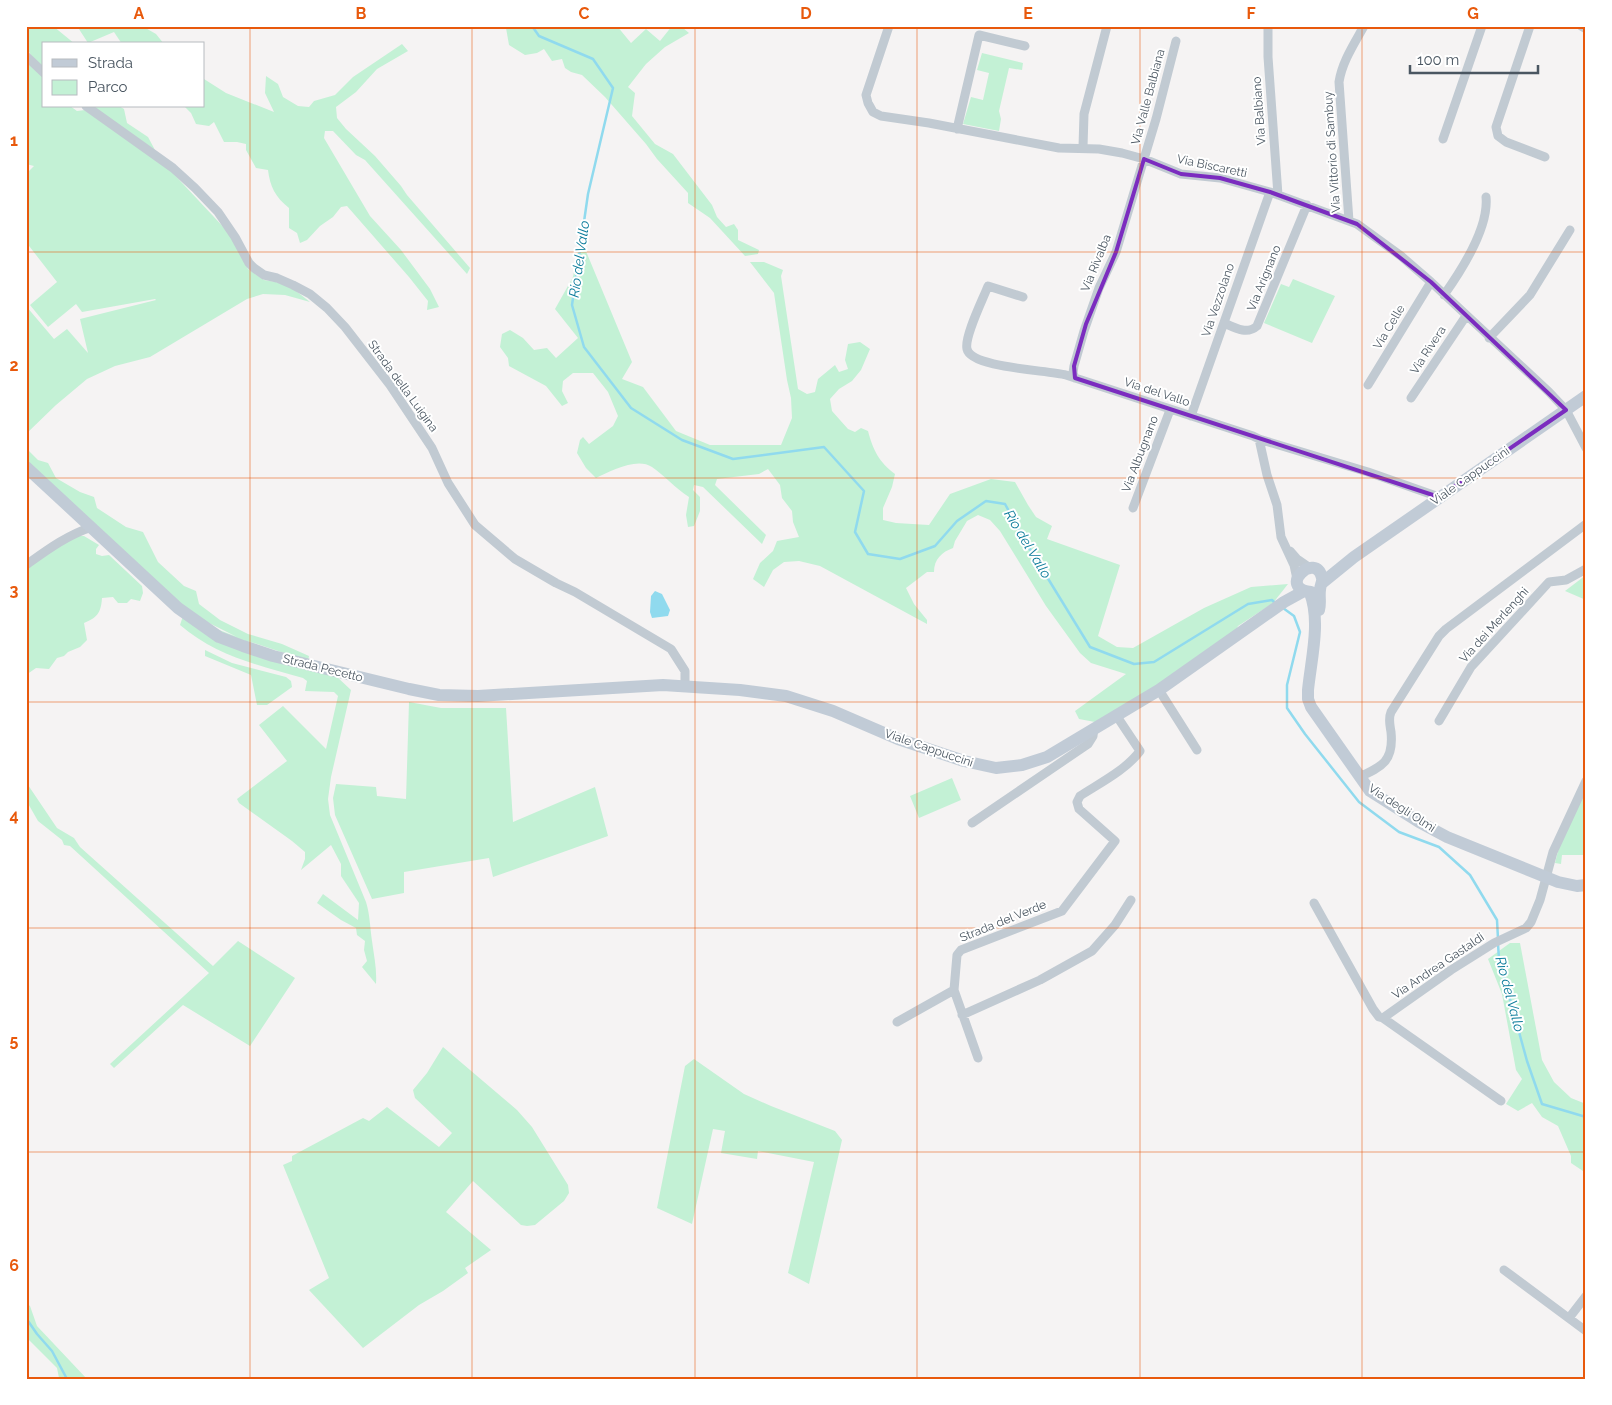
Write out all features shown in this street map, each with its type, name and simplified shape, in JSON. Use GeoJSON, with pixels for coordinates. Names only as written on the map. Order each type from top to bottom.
{"type":"FeatureCollection","features":[{"type":"Feature","properties":{"kind":"main road","name":"Viale Cappuccini"},"geometry":{"type":"LineString","coordinates":[[685,686],[740,690],[792,698],[833,711],[908,742],[964,762],[996,768],[1022,765],[1047,757],[1159,690],[1586,396]]}},
{"type":"Feature","properties":{"kind":"main road","name":"Strada Pecetto"},"geometry":{"type":"LineString","coordinates":[[26,467],[178,608],[219,637],[273,656],[439,695],[478,696],[627,686],[685,686]]}},
{"type":"Feature","properties":{"kind":"main road","name":"Viale Cappuccini"},"geometry":{"type":"LineString","coordinates":[[1313,568],[1354,557]]}},
{"type":"Feature","properties":{"kind":"main road","name":"Via degli Olmi"},"geometry":{"type":"LineString","coordinates":[[1313,568],[1322,577],[1302,590],[1315,605],[1315,626],[1308,699],[1311,708],[1370,791],[1425,825],[1455,840],[1567,885],[1586,885]]}},
{"type":"Feature","properties":{"kind":"main road"},"geometry":{"type":"LineString","coordinates":[[1302,590],[1299,574],[1304,569],[1313,568]]}},
{"type":"Feature","properties":{"kind":"street","name":"Via Biscaretti"},"geometry":{"type":"LineString","coordinates":[[889,26],[866,94],[873,112],[881,116],[1059,148],[1099,148],[1144,158],[1181,174],[1220,178],[1274,193],[1349,221],[1367,230],[1431,282],[1549,392],[1566,410],[1586,448]]}},
{"type":"Feature","properties":{"kind":"street"},"geometry":{"type":"LineString","coordinates":[[1084,147],[1084,114],[1107,26]]}},
{"type":"Feature","properties":{"kind":"street","name":"Via Balbiano"},"geometry":{"type":"LineString","coordinates":[[1268,26],[1274,193]]}},
{"type":"Feature","properties":{"kind":"street","name":"Via Vittorio di Sambuy"},"geometry":{"type":"LineString","coordinates":[[1349,221],[1339,82],[1346,57],[1364,26]]}},
{"type":"Feature","properties":{"kind":"street"},"geometry":{"type":"LineString","coordinates":[[1443,139],[1482,26]]}},
{"type":"Feature","properties":{"kind":"street"},"geometry":{"type":"LineString","coordinates":[[1530,26],[1496,127],[1498,136],[1506,142],[1545,157]]}},
{"type":"Feature","properties":{"kind":"street"},"geometry":{"type":"LineString","coordinates":[[1581,26],[1586,28]]}},
{"type":"Feature","properties":{"kind":"street"},"geometry":{"type":"LineString","coordinates":[[957,129],[979,36],[1025,46]]}},
{"type":"Feature","properties":{"kind":"street","name":"Via Valle Balbiana"},"geometry":{"type":"LineString","coordinates":[[1144,158],[1176,41]]}},
{"type":"Feature","properties":{"kind":"street"},"geometry":{"type":"LineString","coordinates":[[26,56],[42,71]]}},
{"type":"Feature","properties":{"kind":"street","name":"Strada della Luigina"},"geometry":{"type":"LineString","coordinates":[[89,108],[173,168],[195,188],[218,212],[235,236],[249,263],[254,268],[264,275],[284,280],[310,294],[345,327],[390,385],[422,432],[432,448],[448,483],[475,525],[516,559],[671,649],[685,671],[685,686]]}},
{"type":"Feature","properties":{"kind":"street","name":"Via Rivalba"},"geometry":{"type":"LineString","coordinates":[[1075,378],[1073,373],[1074,366],[1093,302],[1116,252],[1144,158]]}},
{"type":"Feature","properties":{"kind":"street","name":"Via Vezzolano"},"geometry":{"type":"LineString","coordinates":[[1191,416],[1274,193]]}},
{"type":"Feature","properties":{"kind":"street"},"geometry":{"type":"LineString","coordinates":[[1444,295],[1454,282],[1480,233],[1487,208],[1486,197]]}},
{"type":"Feature","properties":{"kind":"street","name":"Via Arignano"},"geometry":{"type":"LineString","coordinates":[[1224,324],[1246,331],[1252,330],[1257,326],[1307,205]]}},
{"type":"Feature","properties":{"kind":"street"},"geometry":{"type":"LineString","coordinates":[[1489,338],[1530,295],[1570,230]]}},
{"type":"Feature","properties":{"kind":"street","name":"Via Celle"},"geometry":{"type":"LineString","coordinates":[[1368,385],[1431,282]]}},
{"type":"Feature","properties":{"kind":"street","name":"Via del Vallo"},"geometry":{"type":"LineString","coordinates":[[1023,298],[988,286],[967,338],[967,350],[972,357],[1004,367],[1054,371],[1253,436],[1259,440],[1368,472],[1439,498]]}},
{"type":"Feature","properties":{"kind":"street","name":"Via Rivera"},"geometry":{"type":"LineString","coordinates":[[1411,398],[1466,316]]}},
{"type":"Feature","properties":{"kind":"street","name":"Via Albugnano"},"geometry":{"type":"LineString","coordinates":[[1133,508],[1170,410]]}},
{"type":"Feature","properties":{"kind":"street"},"geometry":{"type":"LineString","coordinates":[[1259,440],[1267,475],[1277,505],[1280,537],[1294,565],[1302,590]]}},
{"type":"Feature","properties":{"kind":"street"},"geometry":{"type":"LineString","coordinates":[[1359,777],[1377,769],[1385,761],[1390,747],[1390,712],[1439,636],[1453,623],[1586,524]]}},
{"type":"Feature","properties":{"kind":"street"},"geometry":{"type":"LineString","coordinates":[[26,565],[56,544],[77,532],[92,527]]}},
{"type":"Feature","properties":{"kind":"street"},"geometry":{"type":"LineString","coordinates":[[1285,546],[1297,559],[1313,568]]}},
{"type":"Feature","properties":{"kind":"street","name":"Via dei Merlenghi"},"geometry":{"type":"LineString","coordinates":[[1439,721],[1471,667],[1549,582],[1566,580],[1586,569]]}},
{"type":"Feature","properties":{"kind":"street"},"geometry":{"type":"LineString","coordinates":[[1159,690],[1197,750]]}},
{"type":"Feature","properties":{"kind":"street","name":"Strada del Verde"},"geometry":{"type":"LineString","coordinates":[[978,1058],[954,990],[957,955],[961,950],[1062,911],[1115,841],[1079,809],[1077,802],[1080,796],[1125,766],[1140,751],[1116,715]]}},
{"type":"Feature","properties":{"kind":"street"},"geometry":{"type":"LineString","coordinates":[[972,822],[1088,744],[1093,736],[1094,728]]}},
{"type":"Feature","properties":{"kind":"street","name":"Via Andrea Gastaldi"},"geometry":{"type":"LineString","coordinates":[[1383,1018],[1451,970],[1494,943],[1522,931],[1531,922],[1540,900],[1553,852],[1586,781]]}},
{"type":"Feature","properties":{"kind":"street"},"geometry":{"type":"LineString","coordinates":[[962,1015],[1040,980],[1092,951],[1115,925],[1131,900]]}},
{"type":"Feature","properties":{"kind":"street"},"geometry":{"type":"LineString","coordinates":[[1314,903],[1379,1017],[1501,1101]]}},
{"type":"Feature","properties":{"kind":"street"},"geometry":{"type":"LineString","coordinates":[[897,1022],[954,990]]}},
{"type":"Feature","properties":{"kind":"street"},"geometry":{"type":"LineString","coordinates":[[1504,1270],[1586,1331]]}},
{"type":"Feature","properties":{"kind":"street"},"geometry":{"type":"LineString","coordinates":[[1569,1318],[1586,1296]]}},
{"type":"Feature","properties":{"kind":"highlighted area"},"geometry":{"type":"Polygon","coordinates":[[[1144,159],[1181,174],[1220,178],[1270,192],[1357,224],[1431,282],[1566,410],[1439,497],[1075,378],[1074,366],[1086,324],[1116,252],[1144,159]]]}},
{"type":"Feature","properties":{"kind":"green space"},"geometry":{"type":"Polygon","coordinates":[[[26,26],[53,26],[73,42],[42,42],[42,66],[30,54],[26,40],[26,26]]]}},
{"type":"Feature","properties":{"kind":"green space"},"geometry":{"type":"Polygon","coordinates":[[[77,26],[142,26],[156,34],[162,42],[121,42],[114,32],[87,42],[77,26]]]}},
{"type":"Feature","properties":{"kind":"green space"},"geometry":{"type":"Polygon","coordinates":[[[504,26],[617,26],[631,43],[646,29],[660,41],[672,26],[683,26],[689,33],[665,47],[646,64],[628,87],[635,93],[632,116],[655,144],[673,154],[712,205],[717,217],[726,227],[734,224],[738,230],[738,240],[759,250],[758,254],[745,256],[710,218],[688,203],[688,193],[605,97],[582,75],[565,68],[562,59],[552,61],[544,49],[537,53],[525,55],[509,45],[504,26]]]}},
{"type":"Feature","properties":{"kind":"green space"},"geometry":{"type":"Polygon","coordinates":[[[402,44],[408,51],[377,69],[356,92],[336,107],[337,118],[375,156],[470,268],[467,274],[365,160],[356,155],[333,131],[325,131],[324,138],[370,216],[401,250],[430,289],[439,307],[427,310],[428,301],[347,206],[341,207],[333,217],[320,226],[307,240],[300,243],[297,233],[289,228],[289,208],[274,191],[268,170],[256,168],[246,150],[246,144],[224,142],[214,122],[209,126],[196,124],[191,113],[186,108],[205,108],[205,80],[226,93],[274,112],[265,93],[266,76],[278,84],[283,97],[298,106],[309,107],[314,101],[335,95],[353,77],[402,44]]]}},
{"type":"Feature","properties":{"kind":"green space"},"geometry":{"type":"Polygon","coordinates":[[[982,53],[1023,63],[1022,70],[1009,68],[999,111],[1001,119],[999,131],[963,124],[971,97],[983,100],[989,73],[977,70],[982,53]]]}},
{"type":"Feature","properties":{"kind":"green space"},"geometry":{"type":"Polygon","coordinates":[[[26,61],[42,76],[42,108],[85,110],[170,170],[228,232],[248,269],[264,280],[291,287],[310,302],[285,295],[263,294],[247,299],[150,357],[115,366],[87,379],[26,434],[26,306],[54,339],[67,329],[88,353],[80,319],[156,300],[82,312],[76,304],[48,327],[30,305],[57,282],[26,242],[26,174],[34,166],[26,164],[26,61]]]}},
{"type":"Feature","properties":{"kind":"green space"},"geometry":{"type":"Polygon","coordinates":[[[94,108],[124,109],[127,123],[148,137],[155,150],[94,108]]]}},
{"type":"Feature","properties":{"kind":"green space"},"geometry":{"type":"Polygon","coordinates":[[[579,244],[583,244],[632,362],[622,379],[643,387],[676,431],[710,445],[781,445],[792,418],[791,398],[774,293],[750,262],[764,262],[783,270],[781,276],[798,389],[807,394],[815,392],[818,379],[835,365],[839,372],[848,369],[845,360],[848,344],[860,342],[870,349],[861,370],[852,381],[839,389],[830,399],[832,411],[848,429],[855,432],[861,428],[868,431],[877,455],[895,474],[883,508],[883,520],[896,523],[929,525],[950,494],[991,479],[1015,482],[1036,517],[1052,526],[1047,539],[1120,565],[1098,636],[1117,647],[1133,648],[1204,608],[1251,587],[1288,584],[1273,603],[1238,626],[1235,633],[1157,686],[1095,722],[1079,719],[1075,711],[1126,674],[1091,663],[1080,653],[1046,606],[1000,531],[990,520],[978,515],[967,521],[953,548],[939,557],[935,563],[934,572],[927,572],[906,588],[914,604],[927,620],[927,624],[820,566],[799,561],[784,562],[773,570],[764,587],[753,579],[760,563],[773,551],[777,541],[799,537],[793,522],[792,511],[782,498],[780,485],[768,469],[759,474],[717,479],[715,485],[766,535],[762,544],[703,487],[694,485],[693,490],[700,497],[700,511],[694,526],[688,527],[686,515],[689,497],[652,467],[646,464],[632,464],[596,478],[586,468],[577,453],[580,440],[583,437],[589,444],[613,426],[618,416],[608,392],[593,373],[573,373],[563,381],[562,391],[568,403],[562,406],[546,386],[509,366],[508,358],[500,347],[502,334],[510,330],[523,338],[534,350],[547,348],[556,358],[578,338],[555,309],[573,277],[579,244]]]}},
{"type":"Feature","properties":{"kind":"green space"},"geometry":{"type":"Polygon","coordinates":[[[1293,279],[1335,296],[1312,343],[1264,323],[1281,284],[1289,287],[1293,279]]]}},
{"type":"Feature","properties":{"kind":"green space"},"geometry":{"type":"Polygon","coordinates":[[[26,448],[38,460],[48,463],[56,478],[80,492],[94,497],[97,508],[126,527],[143,532],[158,562],[184,586],[196,591],[199,604],[220,620],[248,634],[282,644],[309,656],[308,661],[239,638],[203,620],[179,604],[26,462],[26,448]]]}},
{"type":"Feature","properties":{"kind":"green space"},"geometry":{"type":"Polygon","coordinates":[[[75,536],[84,536],[99,545],[96,549],[96,554],[102,556],[109,555],[142,586],[143,593],[140,601],[131,599],[127,603],[118,603],[113,597],[102,598],[98,614],[84,623],[87,640],[80,647],[57,658],[49,669],[36,668],[26,675],[26,570],[58,545],[75,536]]]}},
{"type":"Feature","properties":{"kind":"green space"},"geometry":{"type":"Polygon","coordinates":[[[1586,575],[1586,600],[1565,591],[1586,575]]]}},
{"type":"Feature","properties":{"kind":"green space"},"geometry":{"type":"Polygon","coordinates":[[[183,616],[335,675],[351,690],[331,777],[328,799],[330,815],[366,902],[375,962],[376,984],[362,967],[367,961],[364,950],[365,941],[357,935],[356,928],[317,903],[323,894],[358,920],[359,903],[341,876],[341,864],[331,845],[301,870],[305,859],[305,852],[239,803],[237,799],[287,761],[259,725],[283,706],[326,749],[338,696],[334,692],[305,691],[307,681],[303,678],[238,658],[208,645],[180,625],[183,616]]]}},
{"type":"Feature","properties":{"kind":"green space"},"geometry":{"type":"Polygon","coordinates":[[[205,650],[232,663],[286,677],[291,681],[292,687],[267,705],[257,705],[251,675],[205,656],[205,650]]]}},
{"type":"Feature","properties":{"kind":"green space"},"geometry":{"type":"Polygon","coordinates":[[[409,702],[441,708],[506,708],[513,822],[595,787],[608,836],[493,877],[489,858],[404,872],[404,893],[372,899],[335,815],[333,798],[336,784],[376,787],[377,796],[406,799],[409,702]]]}},
{"type":"Feature","properties":{"kind":"green space"},"geometry":{"type":"Polygon","coordinates":[[[952,778],[961,800],[919,818],[910,796],[952,778]]]}},
{"type":"Feature","properties":{"kind":"green space"},"geometry":{"type":"Polygon","coordinates":[[[26,782],[57,828],[74,838],[80,847],[213,966],[238,941],[295,978],[250,1046],[183,1005],[114,1068],[110,1064],[209,973],[70,846],[64,845],[62,840],[38,821],[26,800],[26,782]]]}},
{"type":"Feature","properties":{"kind":"green space"},"geometry":{"type":"Polygon","coordinates":[[[1584,792],[1586,793],[1586,855],[1562,855],[1561,864],[1555,863],[1564,836],[1584,792]]]}},
{"type":"Feature","properties":{"kind":"green space"},"geometry":{"type":"Polygon","coordinates":[[[1510,943],[1520,943],[1542,1060],[1554,1082],[1571,1098],[1586,1104],[1586,1173],[1571,1163],[1571,1156],[1558,1126],[1542,1117],[1532,1103],[1518,1111],[1506,1104],[1522,1079],[1516,1070],[1502,994],[1488,959],[1510,943]]]}},
{"type":"Feature","properties":{"kind":"green space"},"geometry":{"type":"Polygon","coordinates":[[[443,1047],[517,1110],[532,1127],[568,1185],[569,1193],[564,1201],[535,1225],[527,1226],[521,1225],[473,1181],[446,1212],[491,1250],[465,1268],[468,1273],[419,1305],[363,1348],[309,1290],[329,1278],[283,1165],[292,1161],[292,1156],[363,1118],[369,1121],[387,1107],[439,1147],[452,1133],[415,1098],[413,1090],[427,1073],[443,1047]]]}},
{"type":"Feature","properties":{"kind":"green space"},"geometry":{"type":"Polygon","coordinates":[[[694,1059],[744,1094],[835,1131],[842,1140],[809,1284],[788,1273],[814,1162],[758,1151],[757,1159],[721,1153],[725,1131],[713,1129],[692,1224],[657,1208],[685,1066],[694,1059]]]}},
{"type":"Feature","properties":{"kind":"green space"},"geometry":{"type":"Polygon","coordinates":[[[26,1303],[30,1306],[37,1326],[87,1379],[59,1378],[57,1368],[26,1337],[26,1303]]]}},
{"type":"Feature","properties":{"kind":"water"},"geometry":{"type":"Polygon","coordinates":[[[655,591],[662,594],[670,610],[668,616],[652,618],[650,612],[651,596],[655,591]]]}},
{"type":"Feature","properties":{"kind":"waterway","name":"Rio del Vallo"},"geometry":{"type":"LineString","coordinates":[[532,26],[539,36],[593,59],[613,88],[588,194],[572,305],[584,347],[631,408],[682,440],[733,459],[824,447],[864,491],[855,532],[868,554],[900,559],[935,546],[957,521],[986,501],[1005,504],[1028,546],[1090,647],[1134,664],[1154,662],[1248,604],[1272,600],[1274,602]]}},
{"type":"Feature","properties":{"kind":"waterway","name":"Rio del Vallo"},"geometry":{"type":"LineString","coordinates":[[1283,608],[1294,616],[1300,632],[1287,685],[1287,708],[1305,734],[1359,802],[1399,832],[1439,847],[1470,875],[1497,920],[1498,939]]}},
{"type":"Feature","properties":{"kind":"waterway","name":"Rio del Vallo"},"geometry":{"type":"LineString","coordinates":[[1498,944],[1499,959],[1527,1061],[1542,1104],[1586,1117]]}},
{"type":"Feature","properties":{"kind":"waterway"},"geometry":{"type":"LineString","coordinates":[[26,1318],[52,1351],[67,1379]]}}]}
